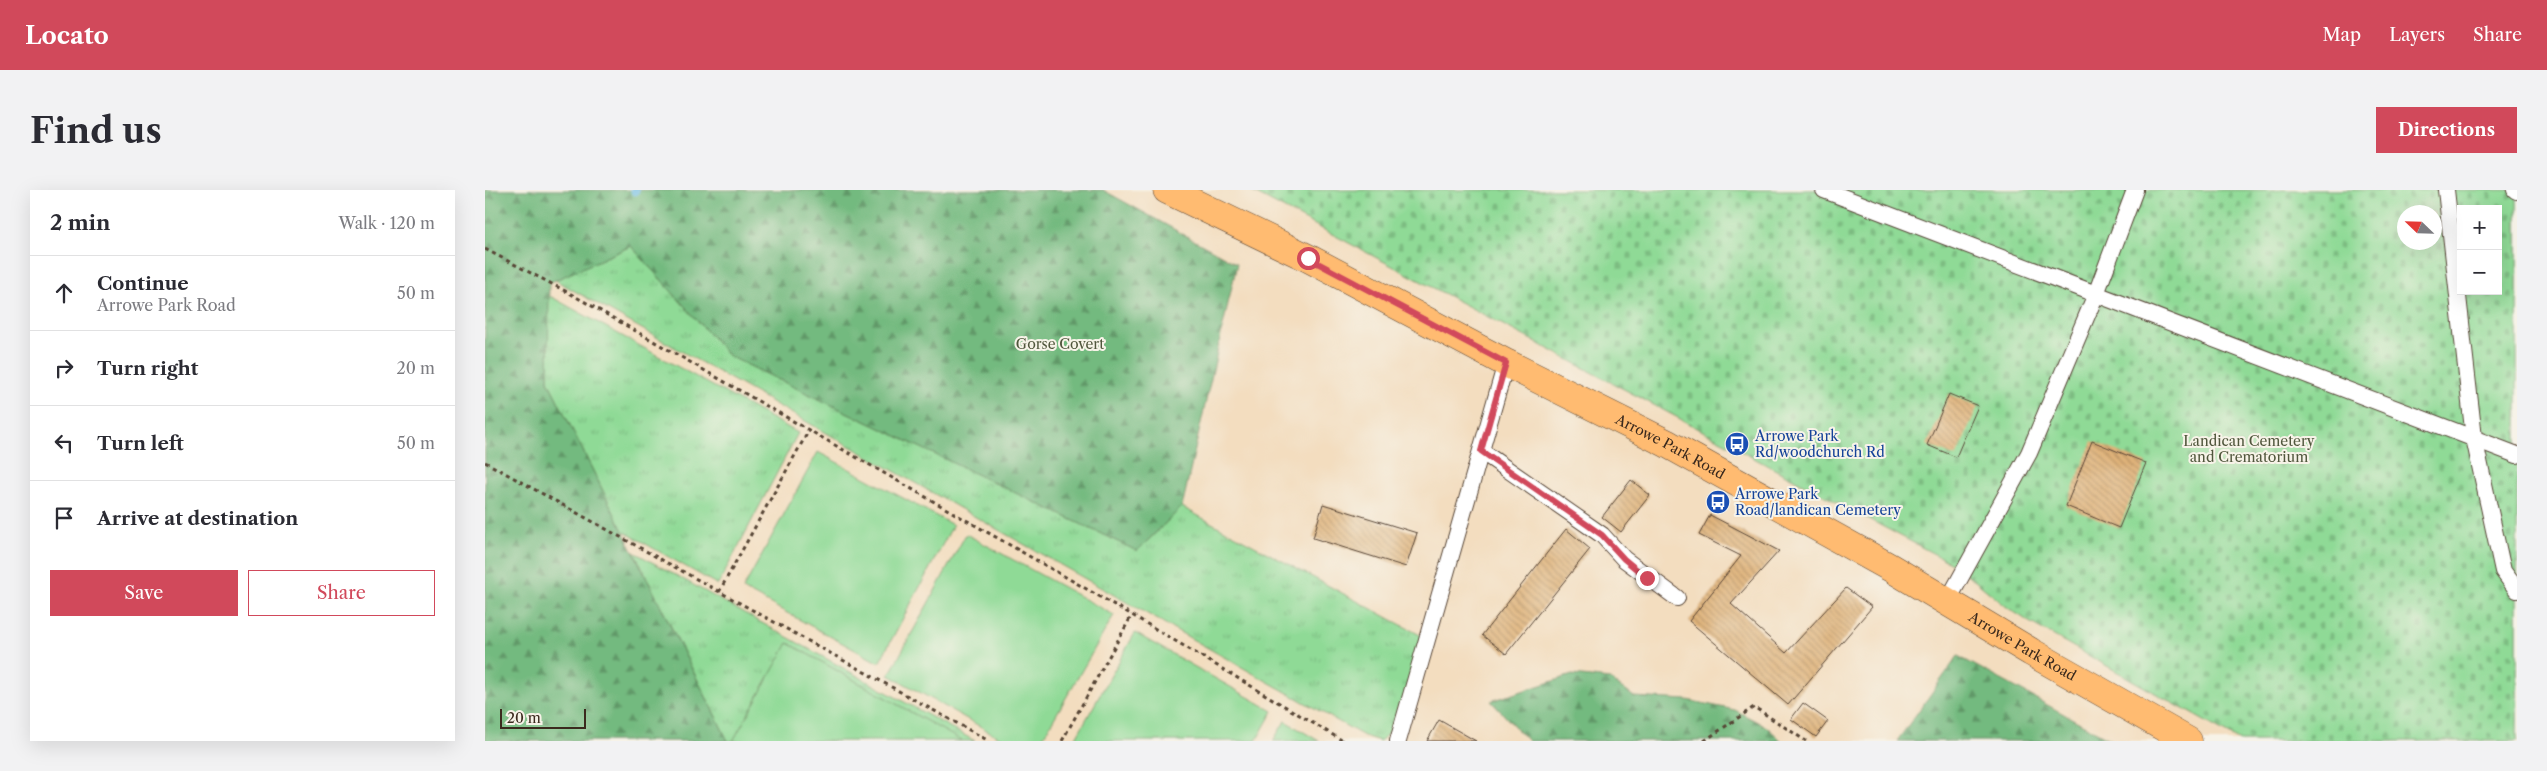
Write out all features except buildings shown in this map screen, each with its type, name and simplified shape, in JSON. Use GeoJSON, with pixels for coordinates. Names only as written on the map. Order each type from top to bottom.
{"type":"FeatureCollection","features":[{"type":"Feature","properties":{"kind":"main road","name":"Arrowe Park Road"},"geometry":{"type":"LineString","coordinates":[[1167,190],[1308,258],[1506,363],[1666,443],[1891,568],[2188,741]]}},
{"type":"Feature","properties":{"kind":"lane"},"geometry":{"type":"LineString","coordinates":[[1824,190],[2517,455]]}},
{"type":"Feature","properties":{"kind":"lane"},"geometry":{"type":"LineString","coordinates":[[1947,602],[2029,453],[2096,294],[2135,190]]}},
{"type":"Feature","properties":{"kind":"lane"},"geometry":{"type":"LineString","coordinates":[[2445,190],[2474,438],[2503,571],[2517,590]]}},
{"type":"Feature","properties":{"kind":"lane"},"geometry":{"type":"LineString","coordinates":[[1398,741],[1506,363]]}},
{"type":"Feature","properties":{"kind":"lane"},"geometry":{"type":"LineString","coordinates":[[1481,451],[1602,535],[1624,559],[1677,598]]}},
{"type":"Feature","properties":{"kind":"path"},"geometry":{"type":"LineString","coordinates":[[485,249],[571,294],[1132,615],[1343,741]]}},
{"type":"Feature","properties":{"kind":"path"},"geometry":{"type":"LineString","coordinates":[[719,592],[809,430]]}},
{"type":"Feature","properties":{"kind":"path"},"geometry":{"type":"LineString","coordinates":[[485,462],[989,741]]}},
{"type":"Feature","properties":{"kind":"path"},"geometry":{"type":"LineString","coordinates":[[1061,741],[1132,615]]}},
{"type":"Feature","properties":{"kind":"path"},"geometry":{"type":"LineString","coordinates":[[1704,741],[1754,707],[1805,741]]}},
{"type":"Feature","properties":{"kind":"green space","name":"Gorse Covert"},"geometry":{"type":"Polygon","coordinates":[[[485,190],[1103,190],[1237,264],[1182,507],[1137,551],[729,356],[631,246],[549,283],[548,381],[728,741],[485,741],[485,190]]]}},
{"type":"Feature","properties":{"kind":"green space","name":"Landican Cemetery and Crematorium"},"geometry":{"type":"Polygon","coordinates":[[[1249,190],[2517,190],[2517,741],[2240,741],[2031,623],[2008,608],[1957,566],[1249,190]]]}},
{"type":"Feature","properties":{"kind":"green space"},"geometry":{"type":"Polygon","coordinates":[[[631,246],[729,356],[1137,551],[1182,507],[1422,636],[1409,693],[1398,720],[1380,741],[1364,736],[555,280],[631,246]]]}},
{"type":"Feature","properties":{"kind":"green space"},"geometry":{"type":"Polygon","coordinates":[[[548,295],[798,433],[718,585],[623,531],[548,381],[548,295]]]}},
{"type":"Feature","properties":{"kind":"green space"},"geometry":{"type":"Polygon","coordinates":[[[818,452],[953,525],[879,663],[743,589],[818,452]]]}},
{"type":"Feature","properties":{"kind":"green space"},"geometry":{"type":"Polygon","coordinates":[[[966,534],[1114,615],[1041,741],[1006,741],[889,675],[966,534]]]}},
{"type":"Feature","properties":{"kind":"green space"},"geometry":{"type":"Polygon","coordinates":[[[634,552],[975,741],[962,741],[788,643],[733,741],[728,741],[634,552]]]}},
{"type":"Feature","properties":{"kind":"green space"},"geometry":{"type":"Polygon","coordinates":[[[1135,633],[1273,711],[1256,741],[1074,741],[1135,633]]]}},
{"type":"Feature","properties":{"kind":"green space"},"geometry":{"type":"Polygon","coordinates":[[[788,643],[962,741],[733,741],[788,643]]]}},
{"type":"Feature","properties":{"kind":"green space"},"geometry":{"type":"Polygon","coordinates":[[[1958,656],[2113,741],[1897,741],[1958,656]]]}},
{"type":"Feature","properties":{"kind":"green space"},"geometry":{"type":"Polygon","coordinates":[[[1572,675],[1610,679],[1634,697],[1687,700],[1735,710],[1767,727],[1782,741],[1528,741],[1491,701],[1572,675]]]}},
{"type":"Feature","properties":{"kind":"green space"},"geometry":{"type":"Polygon","coordinates":[[[1285,721],[1319,741],[1273,741],[1285,721]]]}},
{"type":"Feature","properties":{"kind":"place","name":"Arrowe Park Rd/woodchurch Rd"},"geometry":{"type":"Point","coordinates":[1737,444]}},
{"type":"Feature","properties":{"kind":"place","name":"Arrowe Park Road/landican Cemetery"},"geometry":{"type":"Point","coordinates":[1718,502]}},
{"type":"Feature","properties":{"kind":"route"},"geometry":{"type":"LineString","coordinates":[[1308,258],[1506,363],[1481,451],[1602,535],[1624,559],[1647,578]]}}]}
